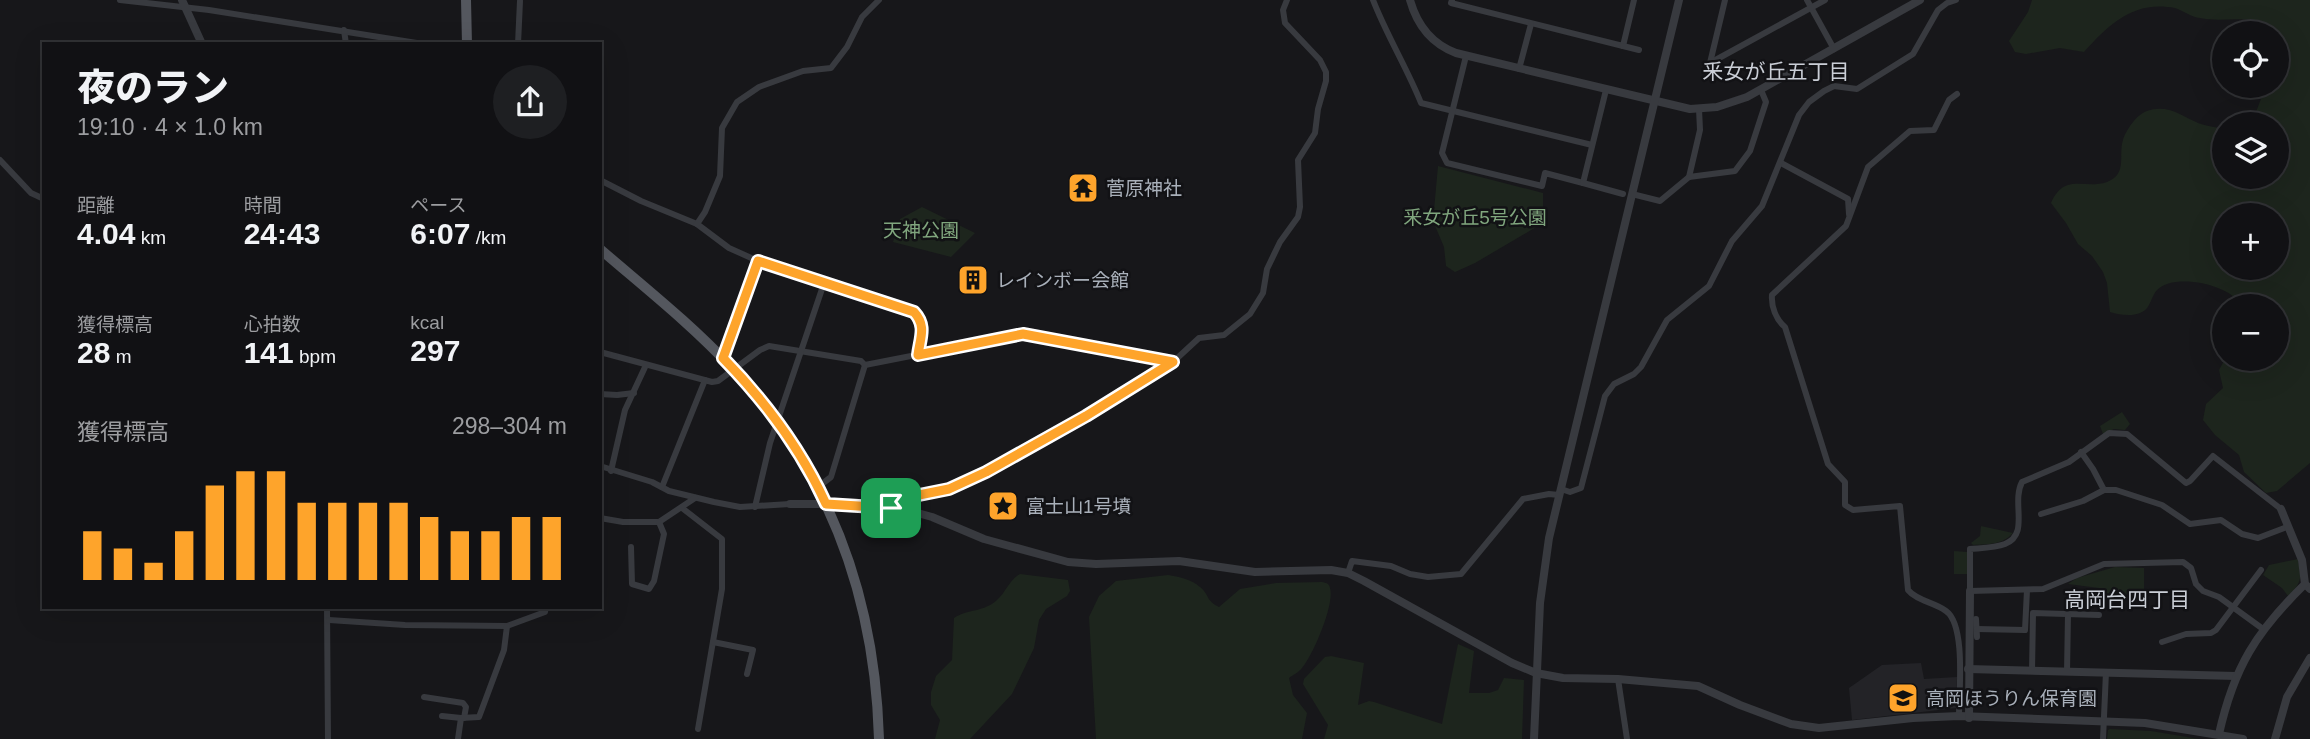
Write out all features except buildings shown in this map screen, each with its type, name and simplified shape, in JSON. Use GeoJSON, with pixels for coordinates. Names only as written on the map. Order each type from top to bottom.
{"type":"FeatureCollection","features":[{"type":"Feature","properties":{"kind":"main road"},"geometry":{"type":"LineString","coordinates":[[466,0],[467,42]]}},
{"type":"Feature","properties":{"kind":"main road"},"geometry":{"type":"LineString","coordinates":[[602,251],[734,369],[778,421],[818,487],[848,553],[866,620],[875,673],[879,739]]}},
{"type":"Feature","properties":{"kind":"street"},"geometry":{"type":"LineString","coordinates":[[120,0],[184,4],[412,42]]}},
{"type":"Feature","properties":{"kind":"street"},"geometry":{"type":"LineString","coordinates":[[697,224],[720,176],[722,128],[737,102],[759,87],[803,71],[831,68],[847,47],[862,17],[879,0]]}},
{"type":"Feature","properties":{"kind":"street"},"geometry":{"type":"LineString","coordinates":[[891,508],[899,499],[949,489],[986,472],[1086,416],[1173,362],[1199,338],[1219,337],[1245,320],[1260,301],[1267,270],[1280,242],[1298,217],[1298,160],[1317,127],[1326,72],[1320,60],[1285,23],[1283,10],[1287,0]]}},
{"type":"Feature","properties":{"kind":"street"},"geometry":{"type":"LineString","coordinates":[[1373,0],[1421,103],[1592,145]]}},
{"type":"Feature","properties":{"kind":"street"},"geometry":{"type":"LineString","coordinates":[[1410,0],[1419,23],[1427,34],[1448,50],[1680,108],[1699,109],[1733,103],[1761,90],[1920,0]]}},
{"type":"Feature","properties":{"kind":"street"},"geometry":{"type":"LineString","coordinates":[[1452,0],[1451,3],[1639,50]]}},
{"type":"Feature","properties":{"kind":"street"},"geometry":{"type":"LineString","coordinates":[[1623,46],[1634,1],[1625,0]]}},
{"type":"Feature","properties":{"kind":"street"},"geometry":{"type":"LineString","coordinates":[[1534,739],[1542,581],[1549,538],[1627,194],[1655,102],[1679,0]]}},
{"type":"Feature","properties":{"kind":"street"},"geometry":{"type":"LineString","coordinates":[[1725,0],[1710,63],[1825,0]]}},
{"type":"Feature","properties":{"kind":"street"},"geometry":{"type":"LineString","coordinates":[[1807,0],[1834,49]]}},
{"type":"Feature","properties":{"kind":"street"},"geometry":{"type":"LineString","coordinates":[[1348,573],[1352,561],[1391,566],[1410,574],[1428,577],[1461,574],[1522,499],[1581,488],[1605,396],[1614,384],[1634,374],[1641,367],[1667,320],[1709,286],[1732,241],[1762,206],[1799,115],[1809,102],[1824,91],[1834,86],[1857,89],[1913,54],[1938,10],[1956,0]]}},
{"type":"Feature","properties":{"kind":"street"},"geometry":{"type":"LineString","coordinates":[[518,42],[520,1]]}},
{"type":"Feature","properties":{"kind":"street"},"geometry":{"type":"LineString","coordinates":[[184,4],[201,42]]}},
{"type":"Feature","properties":{"kind":"street"},"geometry":{"type":"LineString","coordinates":[[1520,69],[1531,24]]}},
{"type":"Feature","properties":{"kind":"street"},"geometry":{"type":"LineString","coordinates":[[344,30],[346,42]]}},
{"type":"Feature","properties":{"kind":"street"},"geometry":{"type":"LineString","coordinates":[[1465,56],[1442,153],[1447,163],[1542,186],[1545,173],[1660,201],[1689,177],[1735,171],[1750,151],[1766,102],[1761,90]]}},
{"type":"Feature","properties":{"kind":"street"},"geometry":{"type":"LineString","coordinates":[[1583,183],[1605,90]]}},
{"type":"Feature","properties":{"kind":"street"},"geometry":{"type":"LineString","coordinates":[[1957,94],[1949,100],[1934,130],[1910,131],[1868,167],[1846,226],[1772,295],[1771,299],[1779,322],[1785,327],[1828,464],[1845,482],[1845,505],[1853,510],[1900,506],[1908,590],[1913,596],[1947,612],[1955,622],[1959,646],[1959,716]]}},
{"type":"Feature","properties":{"kind":"street"},"geometry":{"type":"LineString","coordinates":[[1689,177],[1700,130],[1699,109]]}},
{"type":"Feature","properties":{"kind":"street"},"geometry":{"type":"LineString","coordinates":[[0,160],[31,193],[42,198]]}},
{"type":"Feature","properties":{"kind":"street"},"geometry":{"type":"LineString","coordinates":[[1781,163],[1848,199],[1850,215]]}},
{"type":"Feature","properties":{"kind":"street"},"geometry":{"type":"LineString","coordinates":[[602,181],[641,201],[697,224],[729,248],[758,261],[914,312],[923,327],[918,355]]}},
{"type":"Feature","properties":{"kind":"street"},"geometry":{"type":"LineString","coordinates":[[723,358],[758,261]]}},
{"type":"Feature","properties":{"kind":"street"},"geometry":{"type":"LineString","coordinates":[[755,507],[770,443],[824,283]]}},
{"type":"Feature","properties":{"kind":"street"},"geometry":{"type":"LineString","coordinates":[[864,365],[1023,334],[1173,362]]}},
{"type":"Feature","properties":{"kind":"street"},"geometry":{"type":"LineString","coordinates":[[602,353],[705,380],[718,380],[765,347],[861,361],[864,365]]}},
{"type":"Feature","properties":{"kind":"street"},"geometry":{"type":"LineString","coordinates":[[611,471],[625,410],[646,365]]}},
{"type":"Feature","properties":{"kind":"street"},"geometry":{"type":"LineString","coordinates":[[818,487],[831,477],[864,365]]}},
{"type":"Feature","properties":{"kind":"street"},"geometry":{"type":"LineString","coordinates":[[662,487],[705,380]]}},
{"type":"Feature","properties":{"kind":"street"},"geometry":{"type":"LineString","coordinates":[[602,394],[634,393]]}},
{"type":"Feature","properties":{"kind":"street"},"geometry":{"type":"LineString","coordinates":[[617,395],[625,410]]}},
{"type":"Feature","properties":{"kind":"street"},"geometry":{"type":"LineString","coordinates":[[1969,718],[1970,549],[2001,546],[2011,541],[2016,534],[2019,520],[2017,496],[2022,482],[2056,468],[2102,436],[2120,432],[2127,434],[2186,483],[2213,456],[2281,509],[2302,560],[2308,585],[2263,629],[2236,676],[2218,737]]}},
{"type":"Feature","properties":{"kind":"street"},"geometry":{"type":"LineString","coordinates":[[2081,453],[2094,468],[2104,490]]}},
{"type":"Feature","properties":{"kind":"street"},"geometry":{"type":"LineString","coordinates":[[602,467],[695,498],[740,507],[826,504],[891,508],[932,517],[984,538],[1068,562],[1096,564],[1179,561],[1245,571],[1331,570],[1348,573],[1512,663],[1536,673],[1563,678],[1618,679],[1699,686],[1784,721],[1819,728],[1959,716],[2145,723],[2243,739]]}},
{"type":"Feature","properties":{"kind":"street"},"geometry":{"type":"LineString","coordinates":[[2042,514],[2082,501],[2104,490],[2116,490],[2162,505],[2190,524],[2221,520],[2258,538],[2287,527]]}},
{"type":"Feature","properties":{"kind":"street"},"geometry":{"type":"LineString","coordinates":[[602,518],[623,522],[659,522],[695,498]]}},
{"type":"Feature","properties":{"kind":"street"},"geometry":{"type":"LineString","coordinates":[[682,508],[722,540],[722,589],[698,729]]}},
{"type":"Feature","properties":{"kind":"street"},"geometry":{"type":"LineString","coordinates":[[631,547],[632,584],[649,589],[654,581],[664,534],[659,522]]}},
{"type":"Feature","properties":{"kind":"street"},"geometry":{"type":"LineString","coordinates":[[1970,591],[2043,589],[2104,564],[2183,562],[2192,568],[2196,583],[2203,592],[2220,597],[2263,629]]}},
{"type":"Feature","properties":{"kind":"street"},"geometry":{"type":"LineString","coordinates":[[2162,642],[2186,634],[2211,633],[2261,570]]}},
{"type":"Feature","properties":{"kind":"street"},"geometry":{"type":"LineString","coordinates":[[1977,629],[2025,629],[2027,590]]}},
{"type":"Feature","properties":{"kind":"street"},"geometry":{"type":"LineString","coordinates":[[327,609],[328,739]]}},
{"type":"Feature","properties":{"kind":"street"},"geometry":{"type":"LineString","coordinates":[[329,620],[405,625],[507,625],[545,612],[546,609]]}},
{"type":"Feature","properties":{"kind":"street"},"geometry":{"type":"LineString","coordinates":[[2032,671],[2033,613],[2099,615]]}},
{"type":"Feature","properties":{"kind":"street"},"geometry":{"type":"LineString","coordinates":[[2067,672],[2068,614]]}},
{"type":"Feature","properties":{"kind":"street"},"geometry":{"type":"LineString","coordinates":[[1976,619],[1977,637]]}},
{"type":"Feature","properties":{"kind":"street"},"geometry":{"type":"LineString","coordinates":[[442,716],[479,717],[504,650],[507,625]]}},
{"type":"Feature","properties":{"kind":"street"},"geometry":{"type":"LineString","coordinates":[[713,642],[752,650],[747,674]]}},
{"type":"Feature","properties":{"kind":"street"},"geometry":{"type":"LineString","coordinates":[[2275,739],[2287,697],[2310,658]]}},
{"type":"Feature","properties":{"kind":"street"},"geometry":{"type":"LineString","coordinates":[[1968,669],[2236,676]]}},
{"type":"Feature","properties":{"kind":"street"},"geometry":{"type":"LineString","coordinates":[[2103,739],[2106,672]]}},
{"type":"Feature","properties":{"kind":"street"},"geometry":{"type":"LineString","coordinates":[[1618,679],[1627,739]]}},
{"type":"Feature","properties":{"kind":"street"},"geometry":{"type":"LineString","coordinates":[[424,698],[463,703],[466,707],[458,739]]}},
{"type":"Feature","properties":{"kind":"shaded area","name":"高岡ほうりん保育園"},"geometry":{"type":"Polygon","coordinates":[[[1921,663],[1924,679],[1957,677],[1956,708],[1852,720],[1849,688],[1882,665],[1921,663]]]}},
{"type":"Feature","properties":{"kind":"green space"},"geometry":{"type":"Polygon","coordinates":[[[2032,0],[2310,0],[2310,463],[2277,491],[2266,493],[2244,472],[2239,455],[2215,435],[2203,420],[2206,404],[2223,388],[2219,371],[2289,371],[2289,294],[2230,294],[2202,283],[2176,282],[2157,290],[2142,312],[2126,315],[2110,312],[2103,272],[2092,256],[2078,244],[2051,203],[2062,188],[2069,185],[2099,184],[2114,179],[2120,169],[2123,140],[2132,123],[2139,115],[2154,109],[2167,110],[2212,126],[2212,189],[2289,189],[2289,112],[2256,112],[2261,98],[2289,98],[2289,21],[2207,19],[2160,6],[2124,16],[2103,32],[2084,52],[2060,48],[2026,54],[2015,52],[2009,41],[2028,12],[2032,0]]]}},
{"type":"Feature","properties":{"kind":"green space","name":"釆女が丘5号公園"},"geometry":{"type":"Polygon","coordinates":[[[1438,166],[1543,193],[1543,223],[1455,272],[1446,266],[1444,247],[1433,221],[1438,166]]]}},
{"type":"Feature","properties":{"kind":"green space","name":"天神公園"},"geometry":{"type":"Polygon","coordinates":[[[922,207],[975,233],[951,257],[893,242],[900,219],[922,207]]]}},
{"type":"Feature","properties":{"kind":"green space"},"geometry":{"type":"Polygon","coordinates":[[[2122,412],[2130,424],[2125,430],[2114,429],[2103,434],[2100,426],[2122,412]]]}},
{"type":"Feature","properties":{"kind":"green space"},"geometry":{"type":"Polygon","coordinates":[[[1981,526],[2013,533],[2000,542],[1973,545],[1971,543],[1980,536],[1981,526]]]}},
{"type":"Feature","properties":{"kind":"green space"},"geometry":{"type":"Polygon","coordinates":[[[1954,551],[1967,552],[1967,574],[1954,574],[1954,551]]]}},
{"type":"Feature","properties":{"kind":"green space"},"geometry":{"type":"Polygon","coordinates":[[[2298,559],[2300,579],[2288,596],[2282,588],[2263,575],[2269,565],[2298,559]]]}},
{"type":"Feature","properties":{"kind":"green space"},"geometry":{"type":"Polygon","coordinates":[[[2115,567],[2144,568],[2144,596],[2106,595],[2099,588],[2068,584],[2077,578],[2115,567]]]}},
{"type":"Feature","properties":{"kind":"green space"},"geometry":{"type":"Polygon","coordinates":[[[1020,574],[1068,580],[1070,591],[1067,596],[1046,609],[1039,620],[1034,648],[1012,694],[970,739],[935,739],[940,720],[931,705],[931,692],[936,676],[952,660],[954,618],[992,604],[1020,574]]]}},
{"type":"Feature","properties":{"kind":"green space"},"geometry":{"type":"Polygon","coordinates":[[[1168,575],[1196,584],[1219,607],[1240,589],[1276,583],[1322,582],[1329,585],[1329,605],[1317,641],[1302,668],[1289,678],[1293,695],[1307,713],[1302,739],[1096,739],[1089,617],[1099,596],[1116,581],[1168,575]]]}},
{"type":"Feature","properties":{"kind":"green space"},"geometry":{"type":"Polygon","coordinates":[[[1458,644],[1474,651],[1469,693],[1498,690],[1504,678],[1524,680],[1522,739],[1324,739],[1328,725],[1303,684],[1304,679],[1325,657],[1364,663],[1358,705],[1374,702],[1442,724],[1458,644]]]}},
{"type":"Feature","properties":{"kind":"green space"},"geometry":{"type":"Polygon","coordinates":[[[2110,729],[2151,731],[2199,739],[2107,739],[2110,729]]]}},
{"type":"Feature","properties":{"kind":"place","name":"菅原神社"},"geometry":{"type":"Point","coordinates":[1083,188]}},
{"type":"Feature","properties":{"kind":"place","name":"レインボー会館"},"geometry":{"type":"Point","coordinates":[973,280]}},
{"type":"Feature","properties":{"kind":"place","name":"富士山1号墳"},"geometry":{"type":"Point","coordinates":[1003,506]}},
{"type":"Feature","properties":{"kind":"place","name":"高岡ほうりん保育園"},"geometry":{"type":"Point","coordinates":[1903,698]}},
{"type":"Feature","properties":{"kind":"district","name":"釆女が丘五丁目"},"geometry":{"type":"Point","coordinates":[1776,71]}},
{"type":"Feature","properties":{"kind":"district","name":"高岡台四丁目"},"geometry":{"type":"Point","coordinates":[2127,599]}},
{"type":"Feature","properties":{"kind":"route"},"geometry":{"type":"LineString","coordinates":[[758,261],[914,312],[923,327],[918,355],[1023,334],[1173,362],[1028,450],[967,482],[949,489],[899,499],[891,508],[826,504],[804,461],[778,421],[723,358],[758,261]]}}]}
